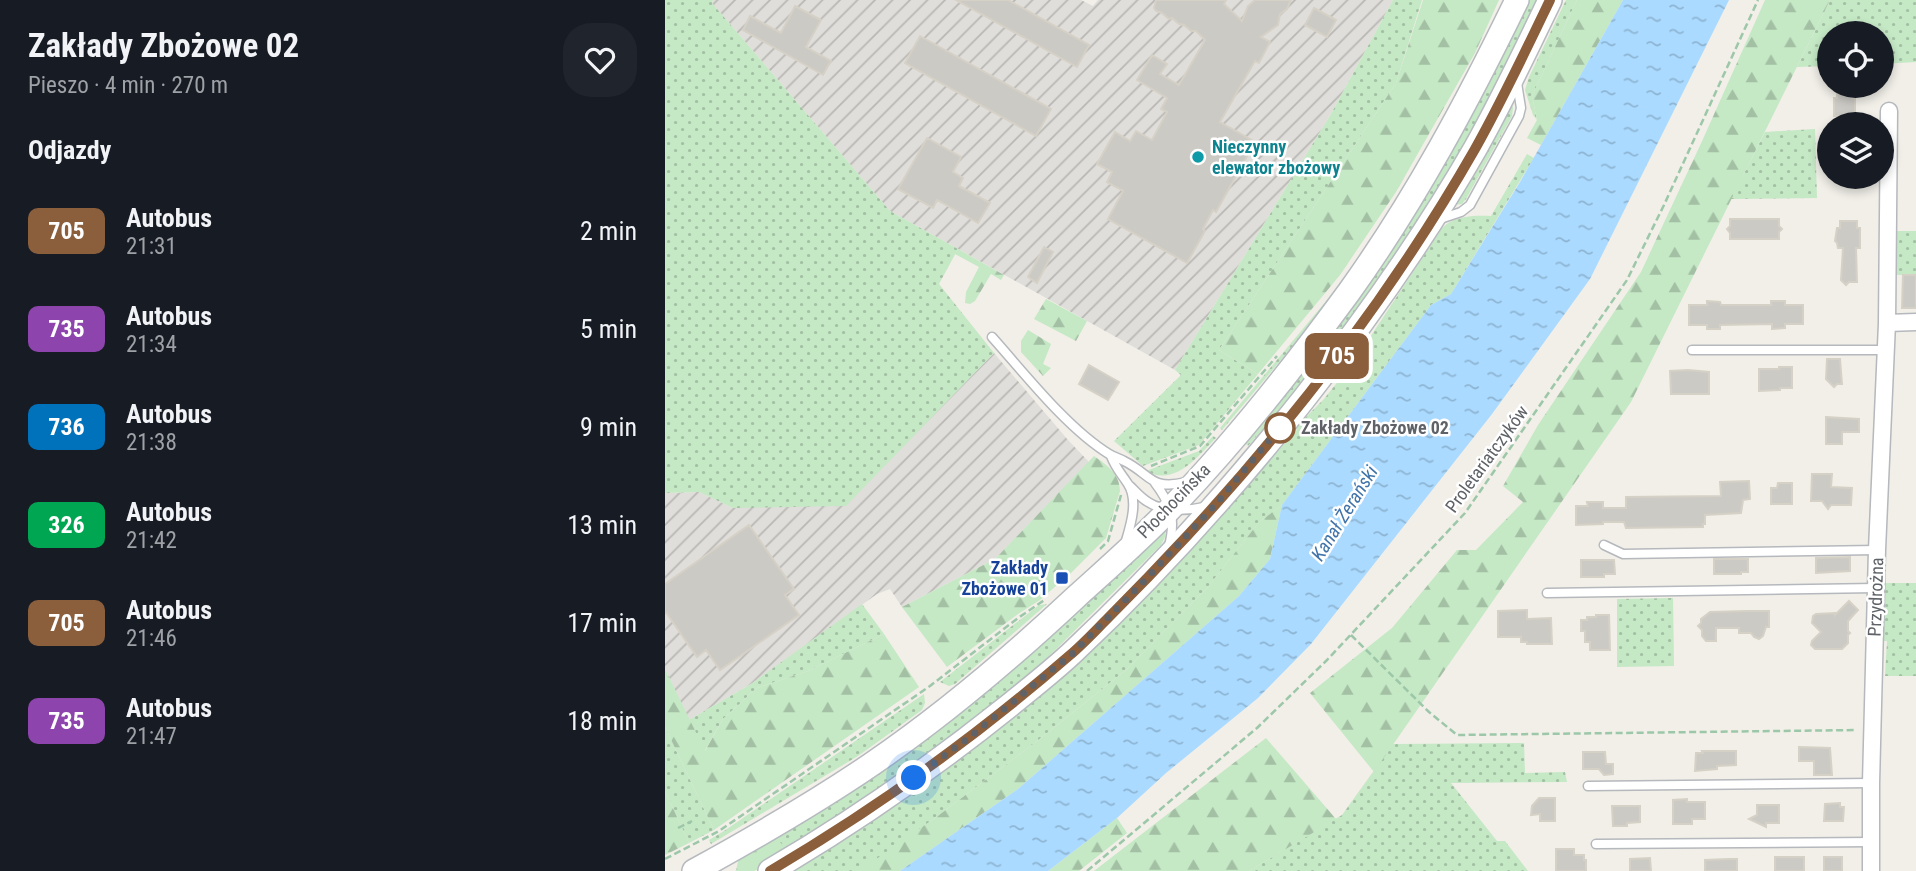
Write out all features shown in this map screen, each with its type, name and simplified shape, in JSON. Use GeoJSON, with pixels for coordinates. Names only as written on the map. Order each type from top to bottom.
{"type":"FeatureCollection","features":[{"type":"Feature","properties":{"kind":"main road","name":"Płochocińska"},"geometry":{"type":"LineString","coordinates":[[694,871],[872,764],[947,710],[1017,652],[1110,553],[1170,508],[1291,368],[1350,289],[1415,190],[1452,127],[1517,0]]}},
{"type":"Feature","properties":{"kind":"main road","name":"Płochocińska"},"geometry":{"type":"LineString","coordinates":[[770,871],[895,792],[971,736],[1073,653],[1216,504],[1347,344],[1431,222],[1475,148],[1550,0]]}},
{"type":"Feature","properties":{"kind":"street","name":"Przydrożna"},"geometry":{"type":"LineString","coordinates":[[1871,871],[1877,550],[1887,323],[1889,111]]}},
{"type":"Feature","properties":{"kind":"street"},"geometry":{"type":"LineString","coordinates":[[1887,323],[1916,323]]}},
{"type":"Feature","properties":{"kind":"lane"},"geometry":{"type":"LineString","coordinates":[[992,337],[1070,422],[1111,456],[1125,461],[1153,482],[1165,496],[1170,508],[1173,530],[1165,559]]}},
{"type":"Feature","properties":{"kind":"lane"},"geometry":{"type":"LineString","coordinates":[[1692,350],[1886,350]]}},
{"type":"Feature","properties":{"kind":"lane"},"geometry":{"type":"LineString","coordinates":[[1110,553],[1132,516],[1132,498],[1111,456]]}},
{"type":"Feature","properties":{"kind":"lane"},"geometry":{"type":"LineString","coordinates":[[1153,482],[1175,485],[1196,479]]}},
{"type":"Feature","properties":{"kind":"lane"},"geometry":{"type":"LineString","coordinates":[[1125,488],[1157,506],[1190,510],[1216,504]]}},
{"type":"Feature","properties":{"kind":"lane"},"geometry":{"type":"LineString","coordinates":[[1604,545],[1623,554],[1877,550]]}},
{"type":"Feature","properties":{"kind":"lane"},"geometry":{"type":"LineString","coordinates":[[1546,593],[1877,588]]}},
{"type":"Feature","properties":{"kind":"lane"},"geometry":{"type":"LineString","coordinates":[[1588,786],[1871,783]]}},
{"type":"Feature","properties":{"kind":"lane"},"geometry":{"type":"LineString","coordinates":[[1596,844],[1872,842]]}},
{"type":"Feature","properties":{"kind":"path","name":"Proletariatczyków"},"geometry":{"type":"LineString","coordinates":[[1087,871],[1257,728],[1350,635],[1465,513],[1627,280],[1758,0]]}},
{"type":"Feature","properties":{"kind":"path"},"geometry":{"type":"LineString","coordinates":[[1144,469],[1200,446],[1284,347]]}},
{"type":"Feature","properties":{"kind":"path"},"geometry":{"type":"LineString","coordinates":[[1110,553],[1108,541],[1125,488]]}},
{"type":"Feature","properties":{"kind":"path"},"geometry":{"type":"LineString","coordinates":[[665,859],[719,831],[930,686],[1046,599]]}},
{"type":"Feature","properties":{"kind":"path"},"geometry":{"type":"LineString","coordinates":[[1350,635],[1429,712],[1457,734],[1872,730]]}},
{"type":"Feature","properties":{"kind":"path"},"geometry":{"type":"LineString","coordinates":[[678,828],[692,821]]}},
{"type":"Feature","properties":{"kind":"shaded area"},"geometry":{"type":"Polygon","coordinates":[[[713,0],[1081,0],[1093,6],[1098,0],[1393,0],[1331,114],[1175,370],[890,211],[712,3],[713,0]]]}},
{"type":"Feature","properties":{"kind":"shaded area"},"geometry":{"type":"Polygon","coordinates":[[[994,353],[1089,462],[995,559],[902,607],[890,589],[877,594],[751,684],[689,720],[665,669],[665,493],[699,492],[733,508],[977,370],[994,353]]]}},
{"type":"Feature","properties":{"kind":"green space"},"geometry":{"type":"Polygon","coordinates":[[[665,0],[713,0],[712,3],[890,211],[958,249],[939,284],[994,353],[846,506],[733,508],[699,492],[665,493],[665,0]]]}},
{"type":"Feature","properties":{"kind":"green space"},"geometry":{"type":"Polygon","coordinates":[[[1393,0],[1422,0],[1396,83],[1219,350],[1258,374],[1199,445],[1143,466],[1114,441],[1181,375],[1175,370],[1331,114],[1393,0]]]}},
{"type":"Feature","properties":{"kind":"green space"},"geometry":{"type":"Polygon","coordinates":[[[1423,0],[1499,0],[1475,53],[1396,192],[1340,275],[1258,374],[1219,350],[1396,83],[1423,0]]]}},
{"type":"Feature","properties":{"kind":"green space"},"geometry":{"type":"Polygon","coordinates":[[[1526,0],[1542,0],[1459,161],[1342,338],[1248,446],[1241,439],[1285,387],[1526,0]]]}},
{"type":"Feature","properties":{"kind":"green space"},"geometry":{"type":"Polygon","coordinates":[[[1566,0],[1577,0],[1532,96],[1537,120],[1525,90],[1566,0]]]}},
{"type":"Feature","properties":{"kind":"green space"},"geometry":{"type":"Polygon","coordinates":[[[1577,0],[1623,0],[1541,145],[1527,138],[1537,120],[1532,96],[1577,0]]]}},
{"type":"Feature","properties":{"kind":"green space"},"geometry":{"type":"Polygon","coordinates":[[[1765,0],[1830,0],[1820,21],[1817,21],[1817,26],[1631,402],[1374,772],[1310,693],[1392,628],[1457,550],[1476,550],[1523,502],[1503,486],[1538,425],[1641,272],[1765,0]]]}},
{"type":"Feature","properties":{"kind":"green space"},"geometry":{"type":"Polygon","coordinates":[[[1830,0],[1916,0],[1916,62],[1894,63],[1894,21],[1820,21],[1830,0]]]}},
{"type":"Feature","properties":{"kind":"green space"},"geometry":{"type":"Polygon","coordinates":[[[1817,26],[1817,66],[1797,67],[1817,26]]]}},
{"type":"Feature","properties":{"kind":"green space"},"geometry":{"type":"Polygon","coordinates":[[[1459,100],[1345,284],[1222,430],[1220,428],[1342,282],[1459,100]]]}},
{"type":"Feature","properties":{"kind":"green space"},"geometry":{"type":"Polygon","coordinates":[[[1510,104],[1513,107],[1512,116],[1466,199],[1462,204],[1452,205],[1510,104]]]}},
{"type":"Feature","properties":{"kind":"green space"},"geometry":{"type":"Polygon","coordinates":[[[1815,129],[1817,198],[1731,199],[1765,132],[1815,129]]]}},
{"type":"Feature","properties":{"kind":"green space"},"geometry":{"type":"Polygon","coordinates":[[[1527,154],[1534,158],[1451,294],[1431,305],[1282,505],[1259,522],[1208,587],[1126,670],[1036,742],[866,868],[859,871],[785,871],[907,793],[1257,474],[1355,360],[1442,228],[1458,219],[1491,216],[1527,154]]]}},
{"type":"Feature","properties":{"kind":"green space"},"geometry":{"type":"Polygon","coordinates":[[[1890,231],[1916,231],[1916,275],[1894,275],[1890,231]]]}},
{"type":"Feature","properties":{"kind":"green space"},"geometry":{"type":"Polygon","coordinates":[[[958,249],[1004,275],[1001,280],[991,274],[975,301],[970,304],[965,303],[966,292],[979,267],[955,254],[958,249]]]}},
{"type":"Feature","properties":{"kind":"green space"},"geometry":{"type":"Polygon","coordinates":[[[1046,299],[1087,321],[1076,341],[1034,319],[1046,299]]]}},
{"type":"Feature","properties":{"kind":"green space"},"geometry":{"type":"Polygon","coordinates":[[[1028,330],[1051,344],[1043,364],[1051,368],[1043,376],[1021,352],[1021,341],[1028,330]]]}},
{"type":"Feature","properties":{"kind":"green space"},"geometry":{"type":"Polygon","coordinates":[[[1213,436],[1216,438],[1202,453],[1176,472],[1157,475],[1146,471],[1199,451],[1213,436]]]}},
{"type":"Feature","properties":{"kind":"green space"},"geometry":{"type":"Polygon","coordinates":[[[1094,456],[1112,470],[1120,491],[1106,538],[1069,575],[1065,572],[1055,581],[1058,584],[1040,600],[947,667],[902,607],[995,559],[1094,456]]]}},
{"type":"Feature","properties":{"kind":"green space"},"geometry":{"type":"Polygon","coordinates":[[[1282,505],[1270,559],[1239,596],[1018,789],[900,871],[859,871],[1036,742],[1126,670],[1208,587],[1259,522],[1282,505]]]}},
{"type":"Feature","properties":{"kind":"green space"},"geometry":{"type":"Polygon","coordinates":[[[1166,527],[1161,545],[1030,675],[935,754],[775,859],[772,835],[1166,527]]]}},
{"type":"Feature","properties":{"kind":"green space"},"geometry":{"type":"Polygon","coordinates":[[[1883,583],[1916,583],[1916,676],[1885,676],[1887,641],[1882,641],[1883,583]]]}},
{"type":"Feature","properties":{"kind":"green space"},"geometry":{"type":"Polygon","coordinates":[[[1673,598],[1674,666],[1617,667],[1617,599],[1673,598]]]}},
{"type":"Feature","properties":{"kind":"green space"},"geometry":{"type":"Polygon","coordinates":[[[862,604],[884,634],[808,671],[757,688],[723,719],[704,752],[689,720],[751,684],[862,604]]]}},
{"type":"Feature","properties":{"kind":"green space"},"geometry":{"type":"Polygon","coordinates":[[[1047,604],[955,684],[949,686],[940,682],[1039,605],[1047,604]]]}},
{"type":"Feature","properties":{"kind":"green space"},"geometry":{"type":"Polygon","coordinates":[[[884,634],[919,687],[714,830],[665,727],[665,669],[705,751],[723,719],[757,688],[808,671],[884,634]]]}},
{"type":"Feature","properties":{"kind":"green space"},"geometry":{"type":"Polygon","coordinates":[[[924,694],[925,703],[922,710],[858,756],[711,844],[709,840],[924,694]]]}},
{"type":"Feature","properties":{"kind":"green space"},"geometry":{"type":"Polygon","coordinates":[[[665,727],[714,830],[689,843],[665,791],[665,727]]]}},
{"type":"Feature","properties":{"kind":"green space"},"geometry":{"type":"Polygon","coordinates":[[[1266,738],[1336,819],[1249,871],[1094,871],[1266,738]]]}},
{"type":"Feature","properties":{"kind":"green space"},"geometry":{"type":"Polygon","coordinates":[[[1524,743],[1525,773],[1565,772],[1567,782],[1451,783],[1497,841],[1505,841],[1528,871],[1249,871],[1342,815],[1393,744],[1524,743]]]}},
{"type":"Feature","properties":{"kind":"green space"},"geometry":{"type":"Polygon","coordinates":[[[665,791],[689,843],[665,855],[665,791]]]}},
{"type":"Feature","properties":{"kind":"green space"},"geometry":{"type":"Polygon","coordinates":[[[1117,818],[1127,833],[1079,871],[1048,871],[1117,818]]]}},
{"type":"Feature","properties":{"kind":"green space"},"geometry":{"type":"Polygon","coordinates":[[[772,835],[782,844],[768,864],[754,871],[736,871],[739,857],[772,835]]]}},
{"type":"Feature","properties":{"kind":"water","name":"Kanał Żerański"},"geometry":{"type":"Polygon","coordinates":[[[1623,0],[1729,0],[1590,279],[1492,414],[1311,644],[1258,698],[1166,773],[1117,818],[1048,871],[900,871],[1018,789],[1239,596],[1270,559],[1282,505],[1431,305],[1451,294],[1520,182],[1623,0]]]}},
{"type":"Feature","properties":{"kind":"building"},"geometry":{"type":"Polygon","coordinates":[[[956,0],[1008,0],[1089,45],[1077,67],[956,0]]]}},
{"type":"Feature","properties":{"kind":"building"},"geometry":{"type":"Polygon","coordinates":[[[1156,0],[1226,0],[1224,4],[1242,21],[1248,6],[1255,0],[1291,0],[1287,9],[1280,14],[1278,25],[1261,37],[1270,42],[1259,63],[1255,61],[1220,122],[1255,142],[1216,212],[1213,210],[1187,263],[1108,219],[1123,191],[1107,182],[1112,172],[1097,164],[1115,132],[1130,141],[1136,131],[1152,140],[1167,112],[1161,109],[1167,98],[1137,80],[1152,55],[1167,64],[1160,74],[1179,85],[1205,40],[1196,31],[1191,31],[1156,11],[1156,0]]]}},
{"type":"Feature","properties":{"kind":"building"},"geometry":{"type":"Polygon","coordinates":[[[795,6],[821,20],[806,47],[831,61],[823,75],[743,30],[750,16],[781,33],[795,6]]]}},
{"type":"Feature","properties":{"kind":"building"},"geometry":{"type":"Polygon","coordinates":[[[1314,8],[1336,20],[1327,37],[1305,25],[1314,8]]]}},
{"type":"Feature","properties":{"kind":"building"},"geometry":{"type":"Polygon","coordinates":[[[920,36],[1051,109],[1036,136],[905,63],[920,36]]]}},
{"type":"Feature","properties":{"kind":"building"},"geometry":{"type":"Polygon","coordinates":[[[1834,98],[1855,99],[1855,112],[1834,112],[1834,98]]]}},
{"type":"Feature","properties":{"kind":"building"},"geometry":{"type":"Polygon","coordinates":[[[927,138],[961,157],[953,172],[963,178],[959,186],[990,203],[978,223],[937,200],[933,208],[898,189],[927,138]]]}},
{"type":"Feature","properties":{"kind":"building"},"geometry":{"type":"Polygon","coordinates":[[[1730,219],[1779,219],[1782,229],[1779,239],[1730,239],[1727,229],[1730,219]]]}},
{"type":"Feature","properties":{"kind":"building"},"geometry":{"type":"Polygon","coordinates":[[[1840,221],[1857,221],[1857,228],[1860,228],[1860,248],[1856,248],[1857,282],[1849,282],[1846,285],[1841,280],[1843,248],[1838,248],[1835,241],[1840,221]]]}},
{"type":"Feature","properties":{"kind":"building"},"geometry":{"type":"Polygon","coordinates":[[[1044,247],[1053,252],[1037,283],[1028,277],[1044,247]]]}},
{"type":"Feature","properties":{"kind":"building"},"geometry":{"type":"Polygon","coordinates":[[[1903,275],[1916,275],[1916,308],[1902,308],[1903,275]]]}},
{"type":"Feature","properties":{"kind":"building"},"geometry":{"type":"Polygon","coordinates":[[[1707,301],[1720,302],[1721,305],[1771,305],[1771,301],[1785,301],[1785,305],[1803,305],[1803,324],[1785,324],[1785,328],[1772,329],[1772,324],[1720,325],[1720,329],[1707,329],[1707,325],[1689,325],[1689,305],[1707,305],[1707,301]]]}},
{"type":"Feature","properties":{"kind":"building"},"geometry":{"type":"Polygon","coordinates":[[[1827,359],[1840,359],[1842,384],[1834,387],[1826,379],[1827,359]]]}},
{"type":"Feature","properties":{"kind":"building"},"geometry":{"type":"Polygon","coordinates":[[[1089,365],[1119,382],[1108,400],[1079,384],[1089,365]]]}},
{"type":"Feature","properties":{"kind":"building"},"geometry":{"type":"Polygon","coordinates":[[[1792,367],[1792,388],[1759,391],[1759,369],[1792,367]]]}},
{"type":"Feature","properties":{"kind":"building"},"geometry":{"type":"Polygon","coordinates":[[[1670,371],[1709,372],[1709,394],[1671,394],[1670,371]]]}},
{"type":"Feature","properties":{"kind":"building"},"geometry":{"type":"Polygon","coordinates":[[[1826,417],[1859,419],[1859,432],[1842,432],[1842,444],[1826,444],[1826,417]]]}},
{"type":"Feature","properties":{"kind":"building"},"geometry":{"type":"Polygon","coordinates":[[[1812,474],[1832,474],[1831,487],[1852,488],[1851,505],[1831,505],[1828,509],[1822,501],[1811,501],[1812,474]]]}},
{"type":"Feature","properties":{"kind":"building"},"geometry":{"type":"Polygon","coordinates":[[[1749,481],[1750,499],[1743,500],[1741,513],[1705,515],[1703,527],[1626,528],[1624,522],[1576,525],[1576,506],[1588,506],[1587,502],[1603,502],[1603,508],[1626,508],[1626,497],[1721,496],[1720,482],[1749,481]]]}},
{"type":"Feature","properties":{"kind":"building"},"geometry":{"type":"Polygon","coordinates":[[[1778,483],[1792,483],[1792,504],[1771,504],[1771,488],[1777,488],[1778,483]]]}},
{"type":"Feature","properties":{"kind":"building"},"geometry":{"type":"Polygon","coordinates":[[[749,525],[794,589],[785,595],[799,615],[720,670],[706,650],[697,657],[665,611],[665,584],[749,525]]]}},
{"type":"Feature","properties":{"kind":"building"},"geometry":{"type":"Polygon","coordinates":[[[1850,557],[1850,571],[1816,573],[1816,558],[1850,557]]]}},
{"type":"Feature","properties":{"kind":"building"},"geometry":{"type":"Polygon","coordinates":[[[1714,559],[1748,559],[1748,572],[1714,574],[1714,559]]]}},
{"type":"Feature","properties":{"kind":"building"},"geometry":{"type":"Polygon","coordinates":[[[1581,560],[1614,560],[1615,574],[1581,577],[1581,560]]]}},
{"type":"Feature","properties":{"kind":"building"},"geometry":{"type":"Polygon","coordinates":[[[1849,601],[1858,610],[1848,621],[1848,643],[1842,649],[1815,649],[1811,645],[1812,641],[1821,632],[1812,623],[1813,616],[1835,615],[1849,601]]]}},
{"type":"Feature","properties":{"kind":"building"},"geometry":{"type":"Polygon","coordinates":[[[1527,610],[1527,619],[1551,618],[1552,644],[1527,644],[1521,642],[1521,637],[1498,637],[1498,611],[1527,610]]]}},
{"type":"Feature","properties":{"kind":"building"},"geometry":{"type":"Polygon","coordinates":[[[1769,611],[1769,627],[1766,627],[1759,639],[1751,633],[1739,633],[1739,628],[1716,628],[1716,641],[1706,641],[1698,626],[1701,619],[1710,612],[1769,611]]]}},
{"type":"Feature","properties":{"kind":"building"},"geometry":{"type":"Polygon","coordinates":[[[1596,615],[1609,615],[1610,650],[1590,650],[1590,642],[1585,642],[1581,620],[1596,615]]]}},
{"type":"Feature","properties":{"kind":"building"},"geometry":{"type":"Polygon","coordinates":[[[1799,747],[1830,748],[1832,775],[1814,775],[1814,761],[1799,761],[1799,747]]]}},
{"type":"Feature","properties":{"kind":"building"},"geometry":{"type":"Polygon","coordinates":[[[1702,751],[1736,751],[1736,765],[1695,771],[1696,753],[1703,753],[1702,751]]]}},
{"type":"Feature","properties":{"kind":"building"},"geometry":{"type":"Polygon","coordinates":[[[1583,752],[1605,752],[1606,764],[1613,764],[1613,774],[1604,775],[1599,769],[1583,769],[1583,752]]]}},
{"type":"Feature","properties":{"kind":"building"},"geometry":{"type":"Polygon","coordinates":[[[1539,798],[1555,798],[1555,821],[1540,821],[1540,814],[1531,815],[1532,806],[1539,798]]]}},
{"type":"Feature","properties":{"kind":"building"},"geometry":{"type":"Polygon","coordinates":[[[1687,799],[1687,802],[1705,802],[1705,819],[1692,819],[1692,824],[1673,824],[1673,800],[1687,799]]]}},
{"type":"Feature","properties":{"kind":"building"},"geometry":{"type":"Polygon","coordinates":[[[1840,803],[1840,807],[1844,807],[1843,821],[1824,821],[1825,804],[1840,803]]]}},
{"type":"Feature","properties":{"kind":"building"},"geometry":{"type":"Polygon","coordinates":[[[1757,805],[1779,805],[1779,823],[1766,823],[1766,827],[1749,819],[1757,815],[1757,805]]]}},
{"type":"Feature","properties":{"kind":"building"},"geometry":{"type":"Polygon","coordinates":[[[1612,806],[1640,806],[1640,822],[1613,826],[1612,806]]]}},
{"type":"Feature","properties":{"kind":"building"},"geometry":{"type":"Polygon","coordinates":[[[1556,849],[1574,849],[1574,855],[1584,855],[1586,871],[1556,871],[1556,849]]]}},
{"type":"Feature","properties":{"kind":"building"},"geometry":{"type":"Polygon","coordinates":[[[1775,857],[1804,857],[1804,871],[1775,871],[1775,857]]]}},
{"type":"Feature","properties":{"kind":"building"},"geometry":{"type":"Polygon","coordinates":[[[1824,857],[1842,857],[1842,871],[1824,871],[1824,857]]]}},
{"type":"Feature","properties":{"kind":"building"},"geometry":{"type":"Polygon","coordinates":[[[1650,858],[1651,871],[1630,871],[1630,859],[1650,858]]]}},
{"type":"Feature","properties":{"kind":"building"},"geometry":{"type":"Polygon","coordinates":[[[1737,859],[1737,871],[1705,871],[1705,860],[1737,859]]]}},
{"type":"Feature","properties":{"kind":"bus line","name":"705"},"geometry":{"type":"LineString","coordinates":[[770,871],[895,792],[1016,700],[1073,653],[1216,504],[1347,344],[1431,222],[1475,148],[1550,0]]}},
{"type":"Feature","properties":{"kind":"place","name":"Nieczynny elewator zbożowy"},"geometry":{"type":"Point","coordinates":[1198,157]}},
{"type":"Feature","properties":{"kind":"place","name":"Zakłady Zbożowe 02"},"geometry":{"type":"Point","coordinates":[1280,428]}},
{"type":"Feature","properties":{"kind":"place","name":"Zakłady Zbożowe 01"},"geometry":{"type":"Point","coordinates":[1062,578]}},
{"type":"Feature","properties":{"kind":"route"},"geometry":{"type":"LineString","coordinates":[[914,778],[971,736],[1073,653],[1216,504],[1287,419],[1280,428]]}}]}
